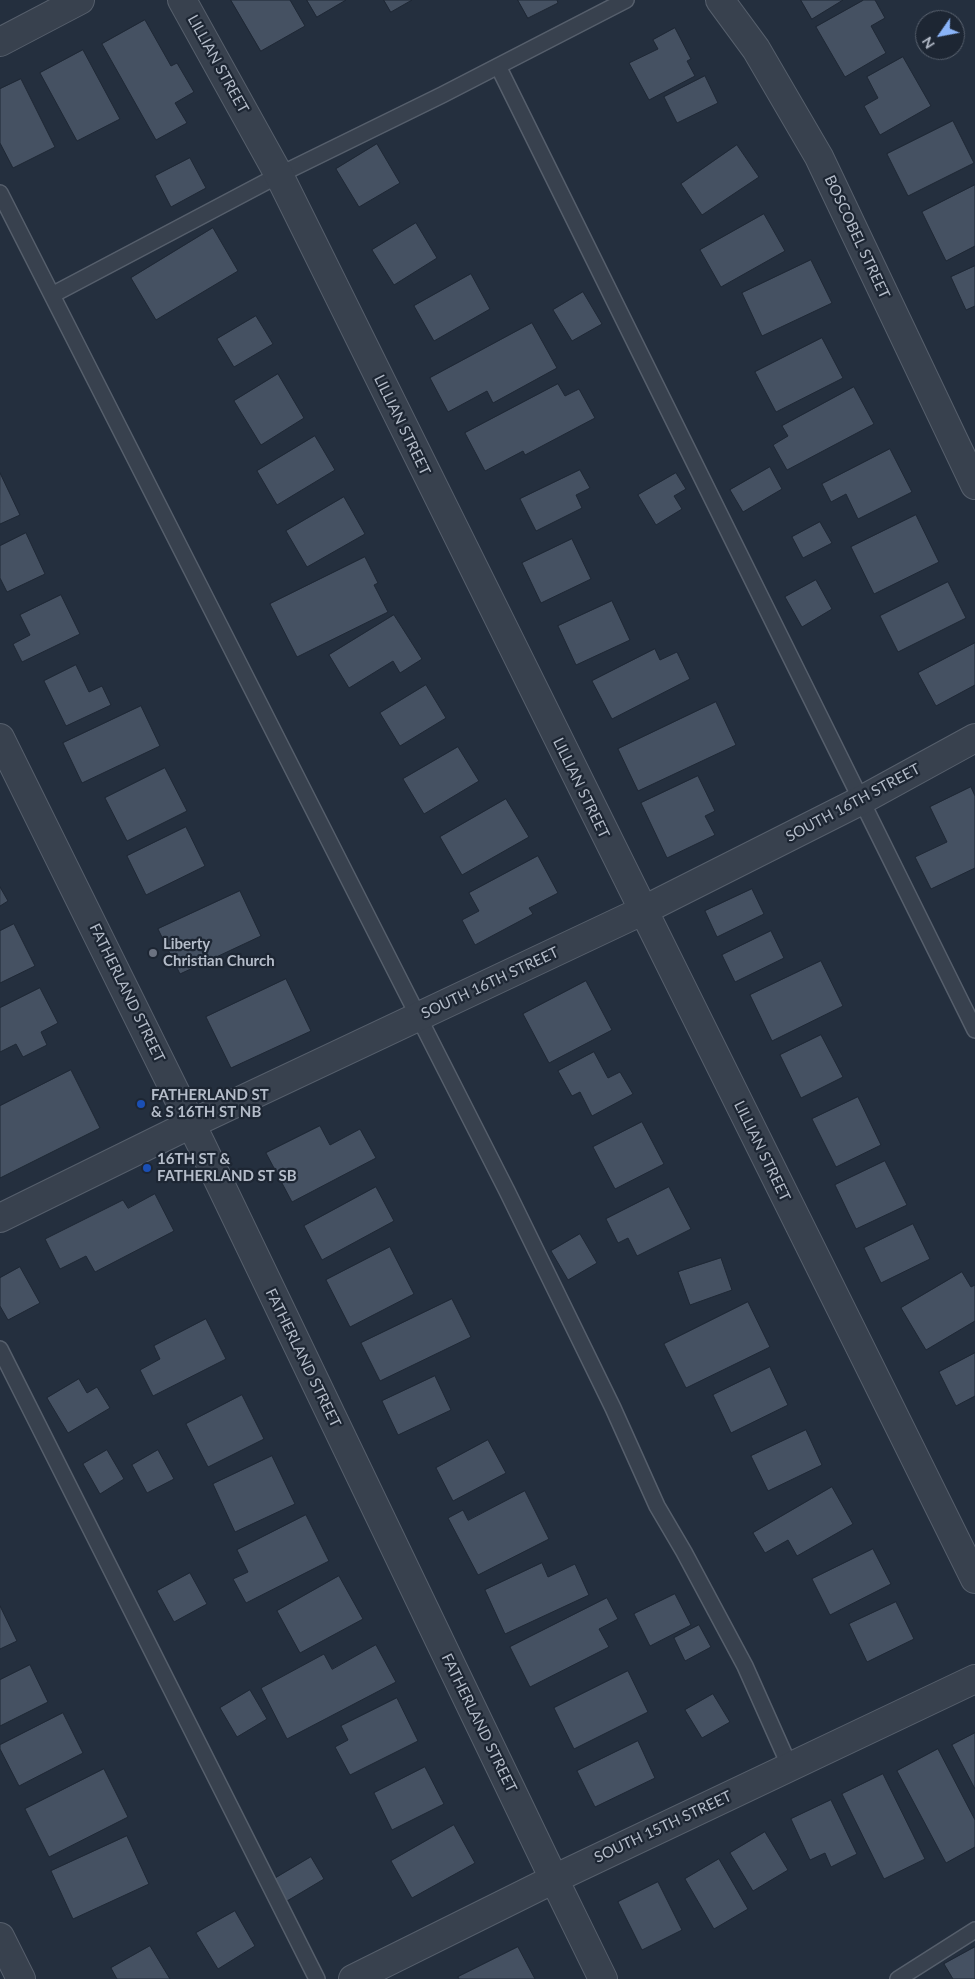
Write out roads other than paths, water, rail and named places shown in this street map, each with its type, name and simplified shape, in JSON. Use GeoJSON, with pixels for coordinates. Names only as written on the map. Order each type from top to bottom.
{"type":"FeatureCollection","features":[{"type":"Feature","properties":{"kind":"street"},"geometry":{"type":"LineString","coordinates":[[0,42],[80,0]]}},
{"type":"Feature","properties":{"kind":"street","name":"LILLIAN STREET"},"geometry":{"type":"LineString","coordinates":[[182,0],[279,175],[642,911],[975,1579]]}},
{"type":"Feature","properties":{"kind":"street","name":"BOSCOBEL STREET"},"geometry":{"type":"LineString","coordinates":[[720,0],[756,48],[819,157],[975,485]]}},
{"type":"Feature","properties":{"kind":"street","name":"FATHERLAND STREET"},"geometry":{"type":"LineString","coordinates":[[0,738],[191,1124],[603,1979]]}},
{"type":"Feature","properties":{"kind":"street","name":"SOUTH 16TH STREET"},"geometry":{"type":"LineString","coordinates":[[0,1218],[191,1124],[642,911],[860,800],[975,738]]}},
{"type":"Feature","properties":{"kind":"street","name":"SOUTH 15TH STREET"},"geometry":{"type":"LineString","coordinates":[[353,1979],[554,1879],[975,1679]]}},
{"type":"Feature","properties":{"kind":"street"},"geometry":{"type":"LineString","coordinates":[[0,1937],[21,1979]]}},
{"type":"Feature","properties":{"kind":"lane"},"geometry":{"type":"LineString","coordinates":[[52,295],[279,175],[626,0]]}},
{"type":"Feature","properties":{"kind":"lane"},"geometry":{"type":"LineString","coordinates":[[498,66],[975,1030]]}},
{"type":"Feature","properties":{"kind":"lane"},"geometry":{"type":"LineString","coordinates":[[0,193],[419,1017],[605,1391],[657,1506],[745,1666],[790,1767]]}},
{"type":"Feature","properties":{"kind":"lane"},"geometry":{"type":"LineString","coordinates":[[0,1349],[317,1979]]}},
{"type":"Feature","properties":{"kind":"lane"},"geometry":{"type":"LineString","coordinates":[[898,1979],[975,1930]]}},
{"type":"Feature","properties":{"kind":"place","name":"Liberty Christian Church"},"geometry":{"type":"Point","coordinates":[153,953]}},
{"type":"Feature","properties":{"kind":"place","name":"FATHERLAND ST & S 16TH ST NB"},"geometry":{"type":"Point","coordinates":[141,1104]}},
{"type":"Feature","properties":{"kind":"place","name":"16TH ST & FATHERLAND ST SB"},"geometry":{"type":"Point","coordinates":[147,1168]}}]}
